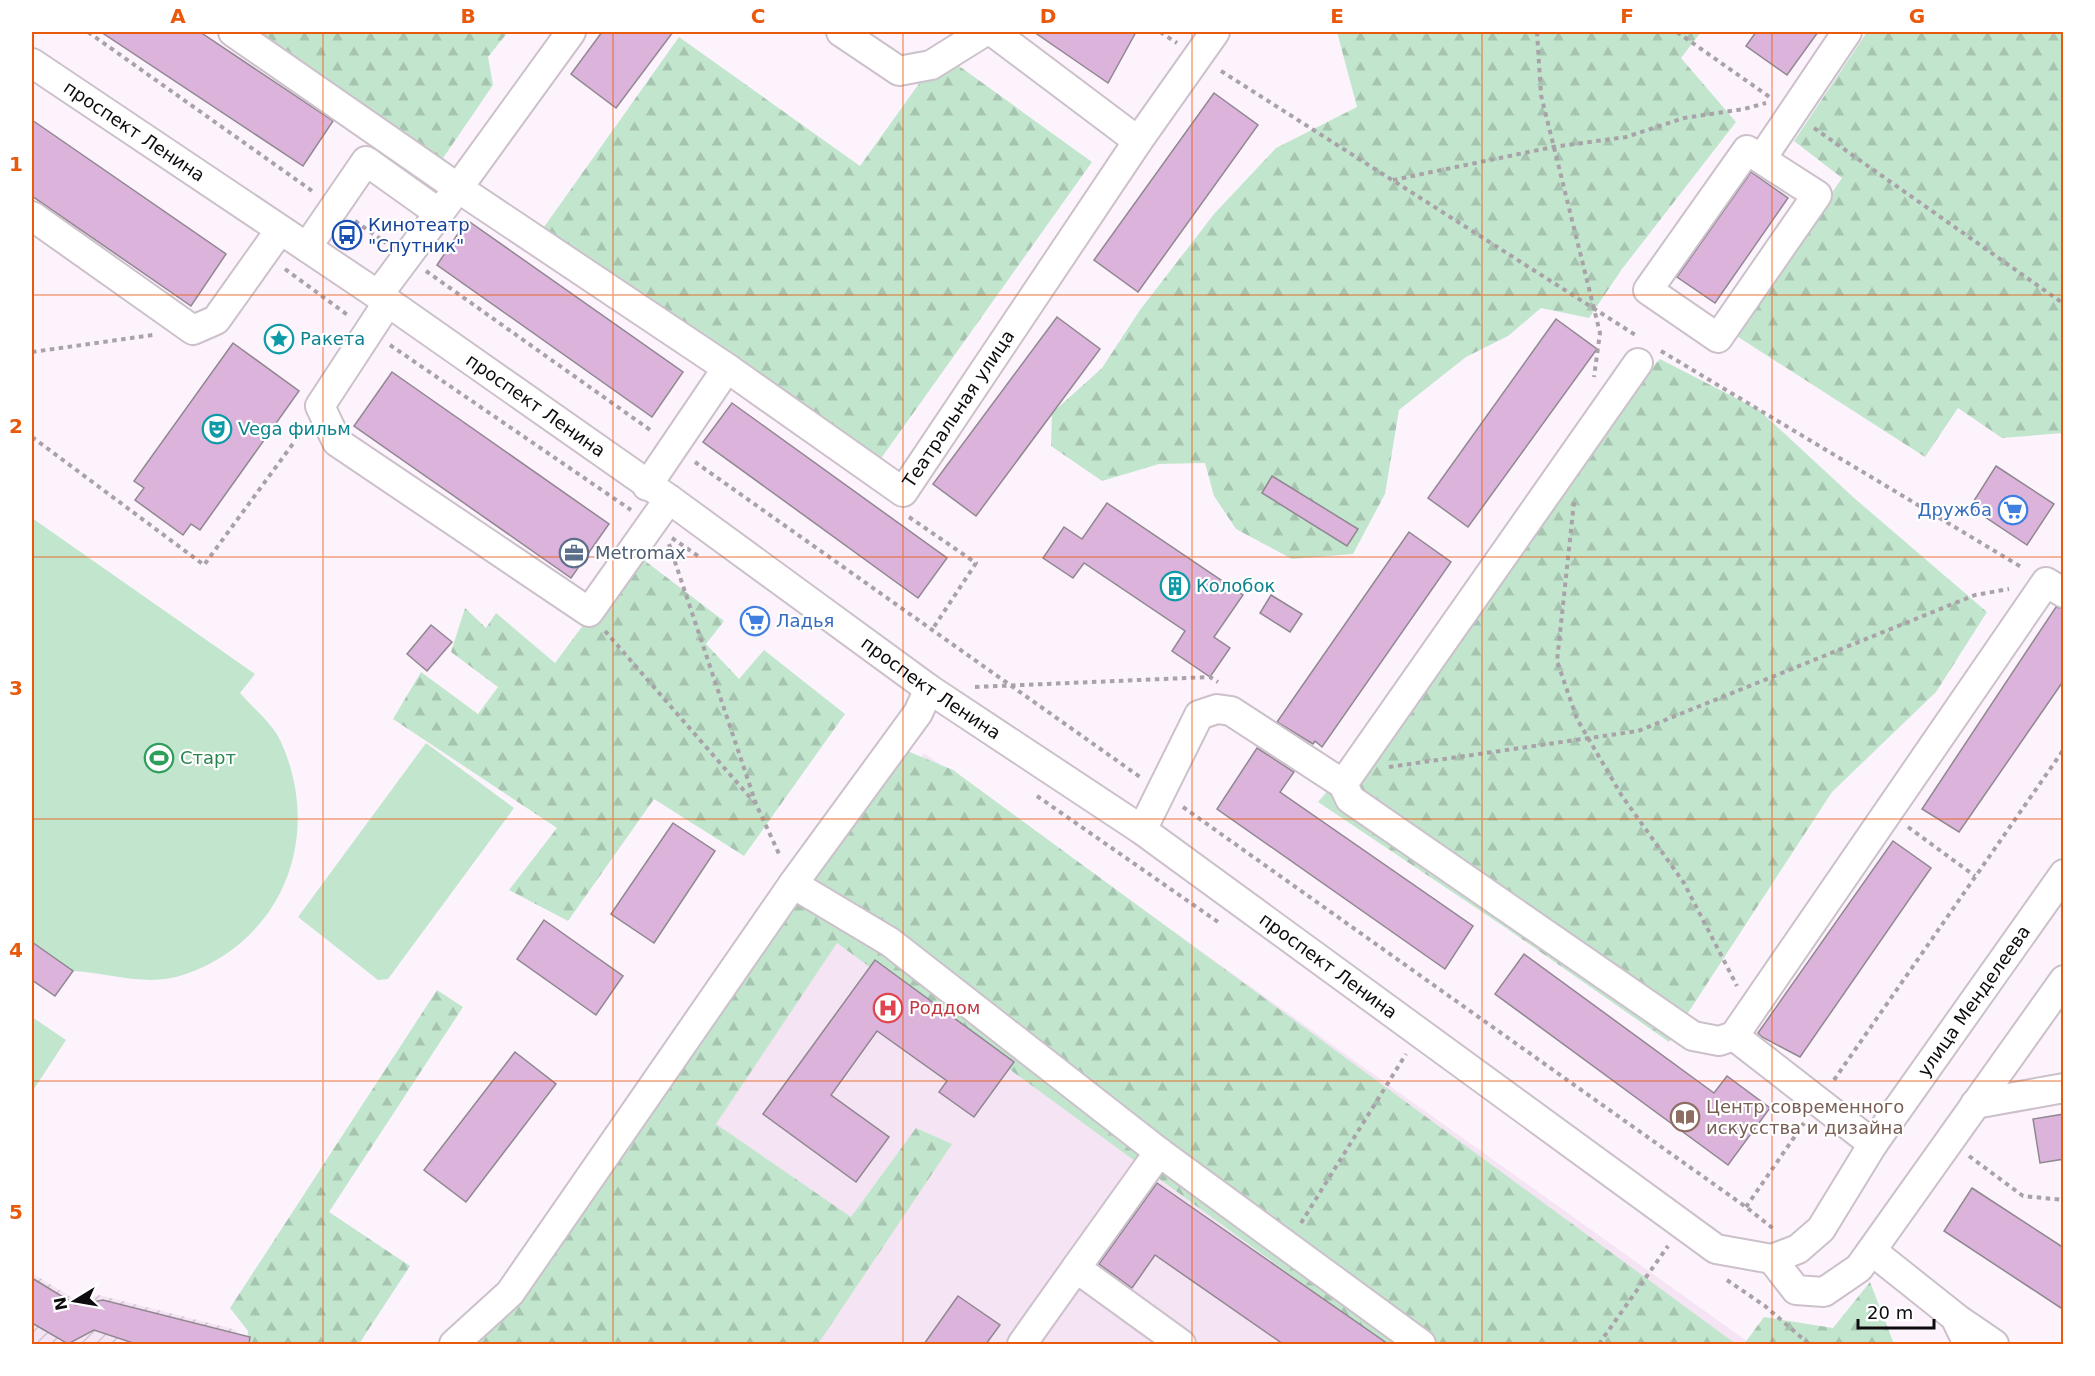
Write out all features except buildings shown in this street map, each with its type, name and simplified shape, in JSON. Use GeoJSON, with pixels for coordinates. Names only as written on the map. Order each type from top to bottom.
{"type":"FeatureCollection","features":[{"type":"Feature","properties":{"kind":"street"},"geometry":{"type":"LineString","coordinates":[[233,32],[458,188],[727,368],[674,447],[658,492],[589,612],[337,442],[320,406],[407,257],[458,188],[571,32]]}},
{"type":"Feature","properties":{"kind":"street"},"geometry":{"type":"LineString","coordinates":[[841,32],[899,71],[931,65],[984,32]]}},
{"type":"Feature","properties":{"kind":"street"},"geometry":{"type":"LineString","coordinates":[[993,32],[1138,141]]}},
{"type":"Feature","properties":{"kind":"street","name":"Театральная улица"},"geometry":{"type":"LineString","coordinates":[[727,368],[903,492],[1138,141],[1215,32]]}},
{"type":"Feature","properties":{"kind":"street"},"geometry":{"type":"LineString","coordinates":[[1762,158],[1847,32]]}},
{"type":"Feature","properties":{"kind":"street","name":"проспект Ленина"},"geometry":{"type":"LineString","coordinates":[[32,63],[383,299],[658,492],[929,689],[1142,830],[1716,1250],[1772,1259]]}},
{"type":"Feature","properties":{"kind":"street"},"geometry":{"type":"LineString","coordinates":[[1747,150],[1762,158],[1817,195],[1718,338],[1648,290],[1747,150]]}},
{"type":"Feature","properties":{"kind":"street"},"geometry":{"type":"LineString","coordinates":[[307,247],[366,161],[439,213]]}},
{"type":"Feature","properties":{"kind":"street"},"geometry":{"type":"LineString","coordinates":[[32,216],[193,330],[216,320],[280,230]]}},
{"type":"Feature","properties":{"kind":"street"},"geometry":{"type":"LineString","coordinates":[[1643,349],[1347,778],[1350,799],[1693,1036],[1719,1041],[1734,1036],[1889,812],[2055,588]]}},
{"type":"Feature","properties":{"kind":"street"},"geometry":{"type":"LineString","coordinates":[[454,1344],[510,1293],[793,884],[918,713],[929,689]]}},
{"type":"Feature","properties":{"kind":"street"},"geometry":{"type":"LineString","coordinates":[[1142,830],[1200,715],[1217,709],[1231,711],[1347,778]]}},
{"type":"Feature","properties":{"kind":"street","name":"улица Менделеева"},"geometry":{"type":"LineString","coordinates":[[1772,1259],[1798,1249],[1821,1229],[1873,1144],[2064,874]]}},
{"type":"Feature","properties":{"kind":"street"},"geometry":{"type":"LineString","coordinates":[[793,884],[890,942],[1159,1152],[1421,1344]]}},
{"type":"Feature","properties":{"kind":"street"},"geometry":{"type":"LineString","coordinates":[[1772,1259],[1796,1290],[1824,1292],[1859,1268],[2064,980]]}},
{"type":"Feature","properties":{"kind":"street"},"geometry":{"type":"LineString","coordinates":[[1734,1036],[1873,1144]]}},
{"type":"Feature","properties":{"kind":"street"},"geometry":{"type":"LineString","coordinates":[[1975,1104],[2064,1088]]}},
{"type":"Feature","properties":{"kind":"street"},"geometry":{"type":"LineString","coordinates":[[1022,1344],[1159,1152]]}},
{"type":"Feature","properties":{"kind":"street"},"geometry":{"type":"LineString","coordinates":[[1872,1251],[1955,1317],[1994,1344]]}},
{"type":"Feature","properties":{"kind":"street"},"geometry":{"type":"LineString","coordinates":[[1076,1268],[1181,1344]]}},
{"type":"Feature","properties":{"kind":"street"},"geometry":{"type":"LineString","coordinates":[[1955,1317],[1968,1344]]}},
{"type":"Feature","properties":{"kind":"path"},"geometry":{"type":"LineString","coordinates":[[88,32],[1746,1207],[1798,1249]]}},
{"type":"Feature","properties":{"kind":"path"},"geometry":{"type":"LineString","coordinates":[[1160,32],[1594,309],[1643,349],[2055,588]]}},
{"type":"Feature","properties":{"kind":"path"},"geometry":{"type":"LineString","coordinates":[[1537,32],[1540,96],[1600,333],[1593,383]]}},
{"type":"Feature","properties":{"kind":"path"},"geometry":{"type":"LineString","coordinates":[[1392,180],[1554,147],[1626,137],[1684,118],[1744,109],[1774,100],[1677,32]]}},
{"type":"Feature","properties":{"kind":"path"},"geometry":{"type":"LineString","coordinates":[[1793,113],[2064,304]]}},
{"type":"Feature","properties":{"kind":"path"},"geometry":{"type":"LineString","coordinates":[[32,351],[193,330]]}},
{"type":"Feature","properties":{"kind":"path"},"geometry":{"type":"LineString","coordinates":[[32,437],[204,565],[320,406]]}},
{"type":"Feature","properties":{"kind":"path"},"geometry":{"type":"LineString","coordinates":[[1575,494],[1557,661],[1577,718],[1588,738],[1622,796],[1684,883],[1751,1012]]}},
{"type":"Feature","properties":{"kind":"path"},"geometry":{"type":"LineString","coordinates":[[665,533],[756,804],[793,884]]}},
{"type":"Feature","properties":{"kind":"path"},"geometry":{"type":"LineString","coordinates":[[1347,778],[1638,731],[1975,595],[2055,588]]}},
{"type":"Feature","properties":{"kind":"path"},"geometry":{"type":"LineString","coordinates":[[589,612],[756,804]]}},
{"type":"Feature","properties":{"kind":"path"},"geometry":{"type":"LineString","coordinates":[[929,689],[1210,677],[1220,683]]}},
{"type":"Feature","properties":{"kind":"path"},"geometry":{"type":"LineString","coordinates":[[1746,1207],[2064,749]]}},
{"type":"Feature","properties":{"kind":"path"},"geometry":{"type":"LineString","coordinates":[[1889,812],[1975,876]]}},
{"type":"Feature","properties":{"kind":"path"},"geometry":{"type":"LineString","coordinates":[[1287,1246],[1406,1053]]}},
{"type":"Feature","properties":{"kind":"path"},"geometry":{"type":"LineString","coordinates":[[1949,1142],[2023,1196],[2064,1200]]}},
{"type":"Feature","properties":{"kind":"path"},"geometry":{"type":"LineString","coordinates":[[1599,1344],[1672,1241]]}},
{"type":"Feature","properties":{"kind":"shaded area"},"geometry":{"type":"Polygon","coordinates":[[[924,753],[1751,1344],[511,1344],[924,753]]]}},
{"type":"Feature","properties":{"kind":"shaded area"},"geometry":{"type":"Polygon","coordinates":[[[32,1273],[79,1302],[99,1295],[237,1330],[235,1344],[32,1344],[32,1273]]]}},
{"type":"Feature","properties":{"kind":"green space"},"geometry":{"type":"Polygon","coordinates":[[[245,32],[508,32],[488,57],[493,85],[437,167],[245,32]]]}},
{"type":"Feature","properties":{"kind":"green space"},"geometry":{"type":"Polygon","coordinates":[[[1337,32],[1701,32],[1681,58],[1736,122],[1622,269],[1589,318],[1541,308],[1508,336],[1466,357],[1399,410],[1385,494],[1353,554],[1292,559],[1236,529],[1214,496],[1205,463],[1159,464],[1102,481],[1051,446],[1052,413],[1102,368],[1140,310],[1214,214],[1276,148],[1357,107],[1337,32]]]}},
{"type":"Feature","properties":{"kind":"green space"},"geometry":{"type":"Polygon","coordinates":[[[1867,32],[2063,32],[2063,433],[2002,438],[1958,408],[1925,457],[1735,335],[1842,178],[1794,141],[1867,32]]]}},
{"type":"Feature","properties":{"kind":"green space"},"geometry":{"type":"Polygon","coordinates":[[[679,37],[860,166],[941,53],[1092,162],[877,464],[544,227],[679,37]]]}},
{"type":"Feature","properties":{"kind":"green space"},"geometry":{"type":"Polygon","coordinates":[[[1660,359],[1759,410],[1853,497],[1987,612],[1936,692],[1832,792],[1669,1042],[1506,928],[1318,802],[1435,665],[1591,430],[1660,359]]]}},
{"type":"Feature","properties":{"kind":"green space","name":"Старт"},"geometry":{"type":"Polygon","coordinates":[[[32,518],[255,674],[240,693],[278,736],[293,777],[298,813],[295,847],[286,880],[270,910],[248,936],[220,958],[186,974],[158,980],[144,980],[73,971],[55,996],[32,980],[32,518]]]}},
{"type":"Feature","properties":{"kind":"green space"},"geometry":{"type":"Polygon","coordinates":[[[636,554],[724,621],[706,644],[739,679],[764,650],[845,714],[744,856],[654,799],[568,921],[509,890],[557,828],[393,719],[421,672],[478,714],[498,687],[451,652],[465,608],[486,628],[496,613],[555,663],[636,554]]]}},
{"type":"Feature","properties":{"kind":"green space"},"geometry":{"type":"Polygon","coordinates":[[[426,743],[514,808],[388,979],[378,980],[298,917],[426,743]]]}},
{"type":"Feature","properties":{"kind":"green space"},"geometry":{"type":"Polygon","coordinates":[[[905,750],[953,770],[1736,1344],[1385,1344],[837,943],[716,1124],[851,1217],[916,1128],[952,1144],[818,1344],[467,1344],[905,750]]]}},
{"type":"Feature","properties":{"kind":"green space"},"geometry":{"type":"Polygon","coordinates":[[[437,990],[463,1007],[329,1212],[410,1266],[359,1344],[247,1344],[248,1331],[230,1308],[437,990]]]}},
{"type":"Feature","properties":{"kind":"green space"},"geometry":{"type":"Polygon","coordinates":[[[32,1017],[66,1040],[32,1092],[32,1017]]]}},
{"type":"Feature","properties":{"kind":"green space"},"geometry":{"type":"Polygon","coordinates":[[[1870,1282],[1894,1344],[1744,1344],[1764,1317],[1833,1328],[1870,1282]]]}},
{"type":"Feature","properties":{"kind":"place","name":"Кинотеатр \"Спутник\""},"geometry":{"type":"Point","coordinates":[347,235]}},
{"type":"Feature","properties":{"kind":"place","name":"Ракета"},"geometry":{"type":"Point","coordinates":[279,339]}},
{"type":"Feature","properties":{"kind":"place","name":"Vega фильм"},"geometry":{"type":"Point","coordinates":[217,429]}},
{"type":"Feature","properties":{"kind":"place","name":"Дружба"},"geometry":{"type":"Point","coordinates":[2013,510]}},
{"type":"Feature","properties":{"kind":"place","name":"Metromax"},"geometry":{"type":"Point","coordinates":[574,553]}},
{"type":"Feature","properties":{"kind":"place","name":"Колобок"},"geometry":{"type":"Point","coordinates":[1175,586]}},
{"type":"Feature","properties":{"kind":"place","name":"Ладья"},"geometry":{"type":"Point","coordinates":[755,621]}},
{"type":"Feature","properties":{"kind":"place","name":"Старт"},"geometry":{"type":"Point","coordinates":[159,758]}},
{"type":"Feature","properties":{"kind":"place","name":"Роддом"},"geometry":{"type":"Point","coordinates":[888,1008]}},
{"type":"Feature","properties":{"kind":"place","name":"Центр современного искусства и дизайна"},"geometry":{"type":"Point","coordinates":[1685,1117]}}]}
